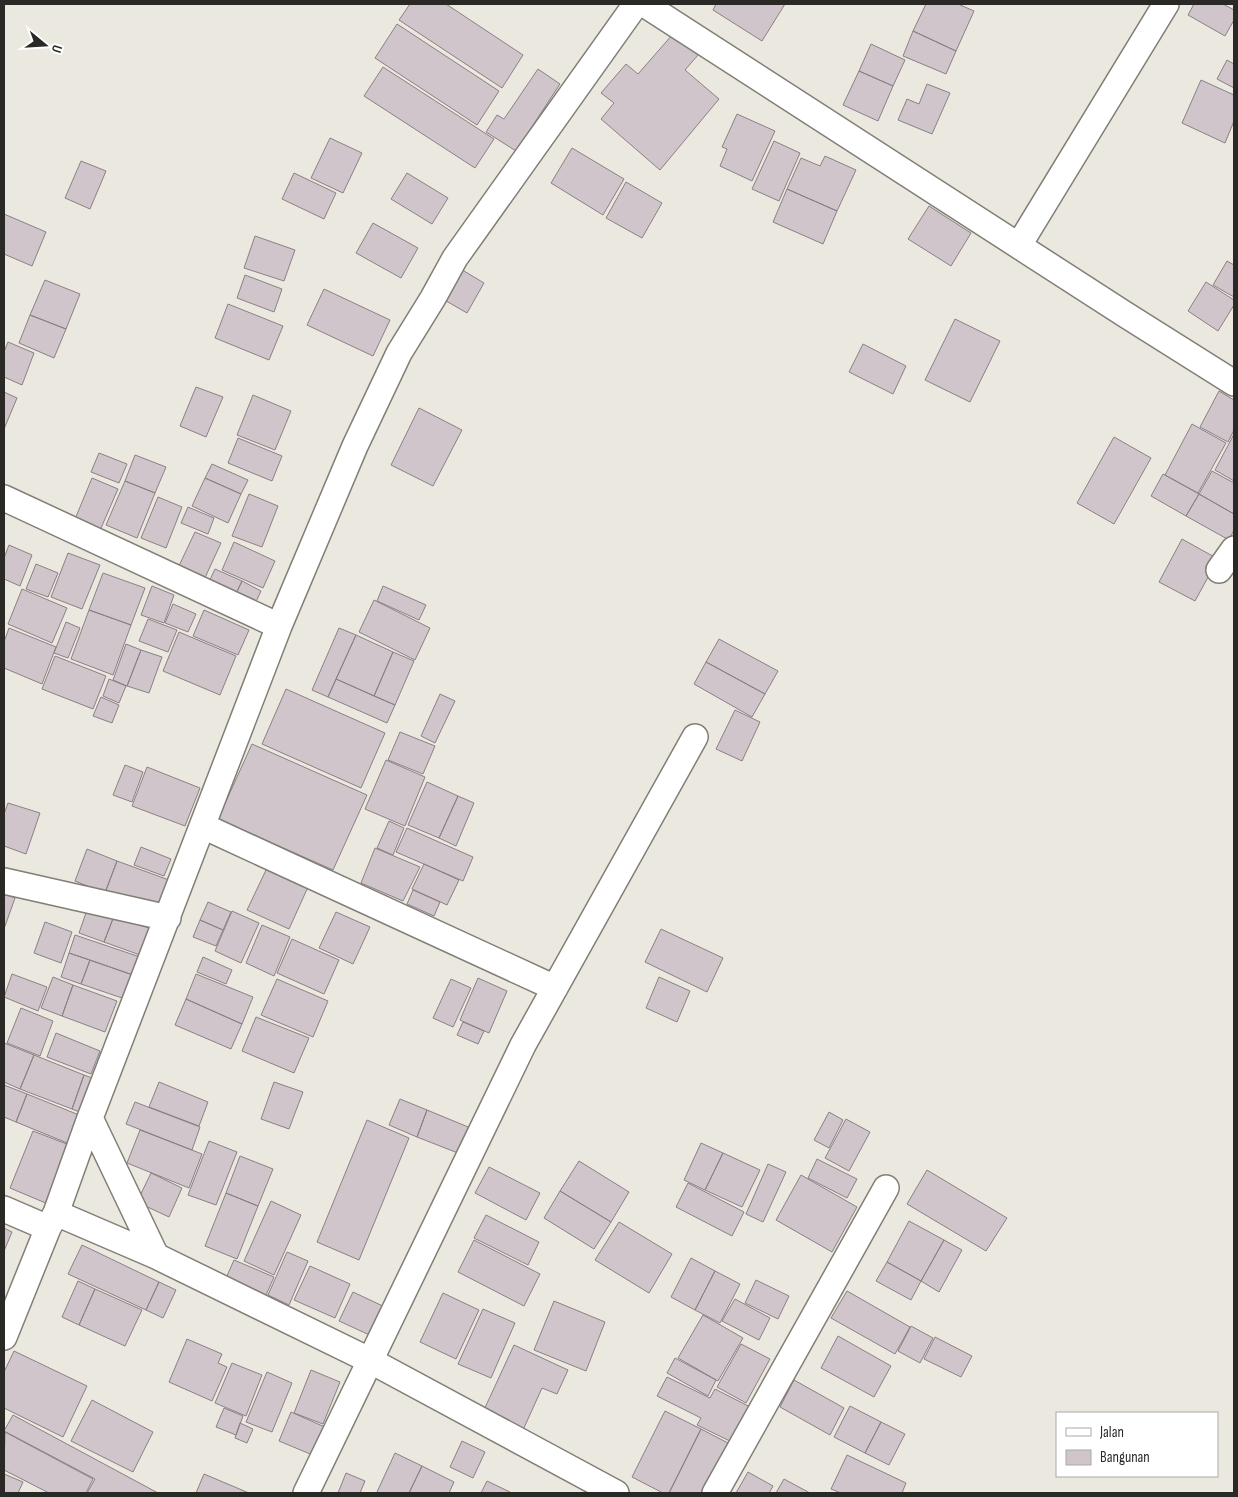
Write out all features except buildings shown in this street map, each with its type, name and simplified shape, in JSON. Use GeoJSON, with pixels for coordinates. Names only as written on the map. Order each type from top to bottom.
{"type":"FeatureCollection","features":[{"type":"Feature","properties":{"kind":"street"},"geometry":{"type":"LineString","coordinates":[[4,1337],[52,1221],[279,626],[355,446],[399,352],[433,298],[455,258],[636,4]]}},
{"type":"Feature","properties":{"kind":"street"},"geometry":{"type":"LineString","coordinates":[[644,4],[1234,383]]}},
{"type":"Feature","properties":{"kind":"street"},"geometry":{"type":"LineString","coordinates":[[1019,245],[1166,4]]}},
{"type":"Feature","properties":{"kind":"street"},"geometry":{"type":"LineString","coordinates":[[4,498],[279,626]]}},
{"type":"Feature","properties":{"kind":"street"},"geometry":{"type":"LineString","coordinates":[[1219,570],[1234,549]]}},
{"type":"Feature","properties":{"kind":"street"},"geometry":{"type":"LineString","coordinates":[[306,1493],[523,1045],[695,737]]}},
{"type":"Feature","properties":{"kind":"street"},"geometry":{"type":"LineString","coordinates":[[203,826],[555,988]]}},
{"type":"Feature","properties":{"kind":"street"},"geometry":{"type":"LineString","coordinates":[[4,881],[168,918]]}},
{"type":"Feature","properties":{"kind":"street"},"geometry":{"type":"LineString","coordinates":[[90,1118],[156,1256]]}},
{"type":"Feature","properties":{"kind":"street"},"geometry":{"type":"LineString","coordinates":[[715,1493],[886,1188]]}},
{"type":"Feature","properties":{"kind":"street"},"geometry":{"type":"LineString","coordinates":[[4,1209],[52,1221],[156,1256],[371,1361],[616,1493]]}}]}
